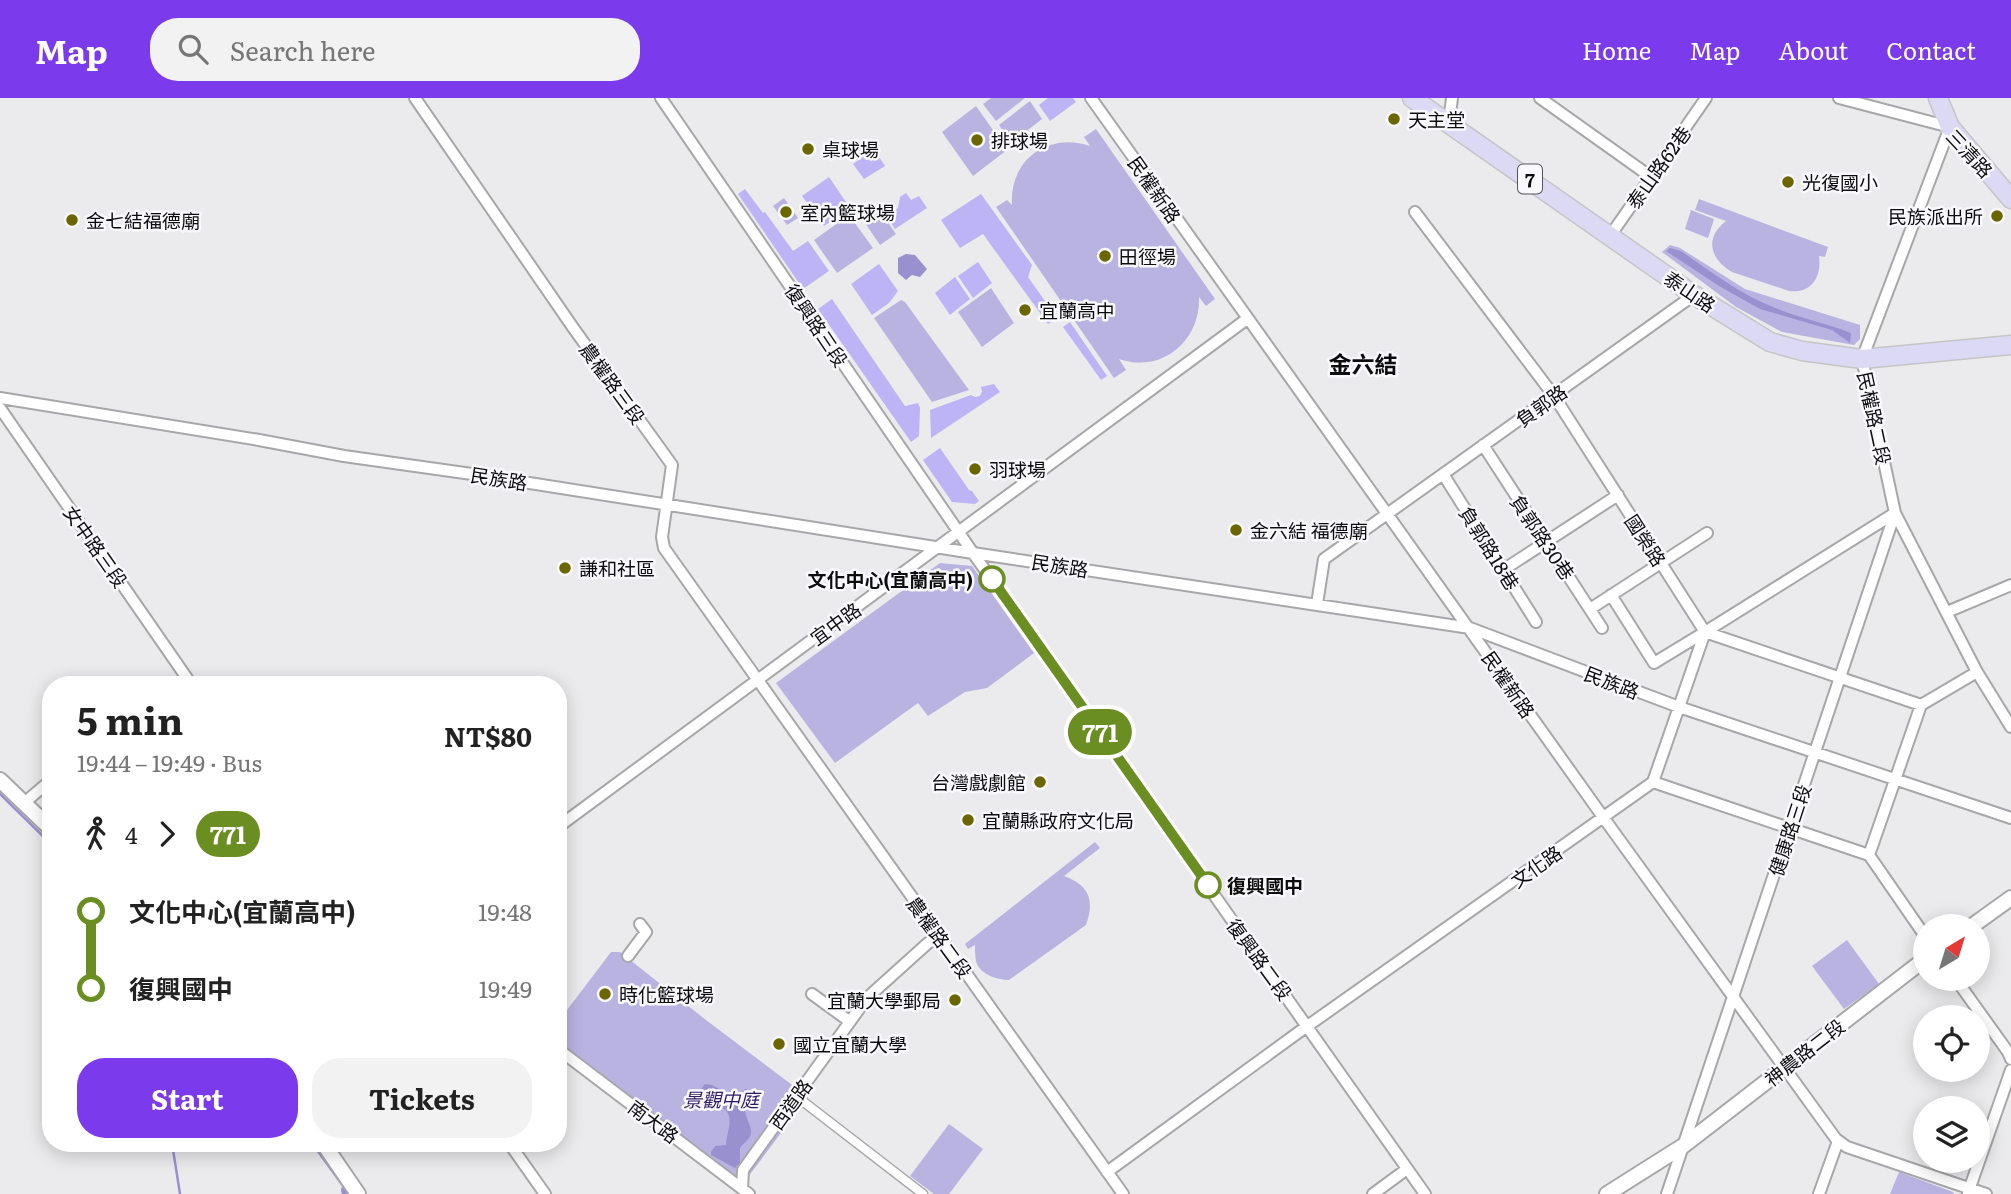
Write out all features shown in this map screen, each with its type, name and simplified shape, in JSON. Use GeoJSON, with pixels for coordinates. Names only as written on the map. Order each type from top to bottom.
{"type":"FeatureCollection","features":[{"type":"Feature","properties":{"kind":"main road","name":"泰山路"},"geometry":{"type":"LineString","coordinates":[[1412,98],[1694,295],[1770,342],[1802,351],[1862,359],[2011,345]]}},
{"type":"Feature","properties":{"kind":"main road"},"geometry":{"type":"LineString","coordinates":[[1938,98],[1950,127]]}},
{"type":"Feature","properties":{"kind":"main road","name":"三清路"},"geometry":{"type":"LineString","coordinates":[[1950,127],[2011,199]]}},
{"type":"Feature","properties":{"kind":"street","name":"農權路三段"},"geometry":{"type":"LineString","coordinates":[[415,98],[574,329],[672,465],[662,537],[664,548],[757,680]]}},
{"type":"Feature","properties":{"kind":"street","name":"復興路三段"},"geometry":{"type":"LineString","coordinates":[[661,98],[973,553]]}},
{"type":"Feature","properties":{"kind":"street","name":"民權新路"},"geometry":{"type":"LineString","coordinates":[[1091,98],[1603,817],[1838,1141],[1847,1147],[1969,1191],[1986,1194]]}},
{"type":"Feature","properties":{"kind":"street"},"geometry":{"type":"LineString","coordinates":[[1449,123],[1451,98]]}},
{"type":"Feature","properties":{"kind":"street"},"geometry":{"type":"LineString","coordinates":[[1540,98],[1651,177]]}},
{"type":"Feature","properties":{"kind":"street","name":"泰山路62巷"},"geometry":{"type":"LineString","coordinates":[[1610,236],[1706,98]]}},
{"type":"Feature","properties":{"kind":"street","name":"三清路"},"geometry":{"type":"LineString","coordinates":[[1839,98],[1950,127]]}},
{"type":"Feature","properties":{"kind":"street","name":"民權路二段"},"geometry":{"type":"LineString","coordinates":[[1950,127],[1862,359],[1895,513],[1977,671],[2011,727]]}},
{"type":"Feature","properties":{"kind":"street","name":"國榮路"},"geometry":{"type":"LineString","coordinates":[[1415,212],[1555,396],[1705,632]]}},
{"type":"Feature","properties":{"kind":"street","name":"負郭路"},"geometry":{"type":"LineString","coordinates":[[1317,604],[1324,559],[1694,295]]}},
{"type":"Feature","properties":{"kind":"street","name":"宜中路"},"geometry":{"type":"LineString","coordinates":[[567,820],[1247,319]]}},
{"type":"Feature","properties":{"kind":"street","name":"民族路"},"geometry":{"type":"LineString","coordinates":[[0,398],[344,456],[1470,628],[1679,707],[2011,818]]}},
{"type":"Feature","properties":{"kind":"street","name":"女中路三段"},"geometry":{"type":"LineString","coordinates":[[0,408],[185,676]]}},
{"type":"Feature","properties":{"kind":"street","name":"負郭路30巷"},"geometry":{"type":"LineString","coordinates":[[1483,445],[1602,628]]}},
{"type":"Feature","properties":{"kind":"street","name":"負郭路18巷"},"geometry":{"type":"LineString","coordinates":[[1443,474],[1536,622]]}},
{"type":"Feature","properties":{"kind":"street"},"geometry":{"type":"LineString","coordinates":[[1503,570],[1618,495]]}},
{"type":"Feature","properties":{"kind":"street"},"geometry":{"type":"LineString","coordinates":[[1611,595],[1654,663],[1895,513]]}},
{"type":"Feature","properties":{"kind":"street","name":"健康路三段"},"geometry":{"type":"LineString","coordinates":[[1667,1194],[1895,513]]}},
{"type":"Feature","properties":{"kind":"street"},"geometry":{"type":"LineString","coordinates":[[1590,609],[1707,533]]}},
{"type":"Feature","properties":{"kind":"street","name":"復興路二段"},"geometry":{"type":"LineString","coordinates":[[973,553],[1425,1194]]}},
{"type":"Feature","properties":{"kind":"street"},"geometry":{"type":"LineString","coordinates":[[1947,612],[2011,585]]}},
{"type":"Feature","properties":{"kind":"street"},"geometry":{"type":"LineString","coordinates":[[1705,632],[1921,705]]}},
{"type":"Feature","properties":{"kind":"street"},"geometry":{"type":"LineString","coordinates":[[1705,632],[1653,782],[1870,855],[1913,918]]}},
{"type":"Feature","properties":{"kind":"street"},"geometry":{"type":"LineString","coordinates":[[1870,855],[1921,705],[1977,671]]}},
{"type":"Feature","properties":{"kind":"street","name":"農權路二段"},"geometry":{"type":"LineString","coordinates":[[757,680],[1123,1194]]}},
{"type":"Feature","properties":{"kind":"street"},"geometry":{"type":"LineString","coordinates":[[0,780],[42,820]]}},
{"type":"Feature","properties":{"kind":"street","name":"文化路"},"geometry":{"type":"LineString","coordinates":[[1107,1172],[1653,782]]}},
{"type":"Feature","properties":{"kind":"street"},"geometry":{"type":"LineString","coordinates":[[24,803],[42,788]]}},
{"type":"Feature","properties":{"kind":"street"},"geometry":{"type":"LineString","coordinates":[[1989,914],[2011,898]]}},
{"type":"Feature","properties":{"kind":"street"},"geometry":{"type":"LineString","coordinates":[[628,956],[646,932],[639,924]]}},
{"type":"Feature","properties":{"kind":"street","name":"西道路"},"geometry":{"type":"LineString","coordinates":[[746,1191],[743,1170],[849,1021],[867,998],[928,943],[940,937]]}},
{"type":"Feature","properties":{"kind":"street","name":"神農路二段"},"geometry":{"type":"LineString","coordinates":[[1606,1194],[1682,1146],[1913,968]]}},
{"type":"Feature","properties":{"kind":"street"},"geometry":{"type":"LineString","coordinates":[[1964,991],[2011,1059]]}},
{"type":"Feature","properties":{"kind":"street"},"geometry":{"type":"LineString","coordinates":[[812,994],[849,1021]]}},
{"type":"Feature","properties":{"kind":"street","name":"南大路"},"geometry":{"type":"LineString","coordinates":[[567,1056],[746,1191]]}},
{"type":"Feature","properties":{"kind":"street"},"geometry":{"type":"LineString","coordinates":[[1969,1191],[2011,1070]]}},
{"type":"Feature","properties":{"kind":"street"},"geometry":{"type":"LineString","coordinates":[[796,1096],[923,1194]]}},
{"type":"Feature","properties":{"kind":"street"},"geometry":{"type":"LineString","coordinates":[[1819,1194],[1838,1141]]}},
{"type":"Feature","properties":{"kind":"street"},"geometry":{"type":"LineString","coordinates":[[329,1152],[358,1194]]}},
{"type":"Feature","properties":{"kind":"street"},"geometry":{"type":"LineString","coordinates":[[515,1152],[545,1194]]}},
{"type":"Feature","properties":{"kind":"street"},"geometry":{"type":"LineString","coordinates":[[1373,1194],[1407,1169]]}},
{"type":"Feature","properties":{"kind":"green space"},"geometry":{"type":"Polygon","coordinates":[[[991,98],[1025,98],[996,121],[983,104],[991,98]]]}},
{"type":"Feature","properties":{"kind":"green space"},"geometry":{"type":"Polygon","coordinates":[[[1030,101],[1042,119],[1011,143],[999,125],[1030,101]]]}},
{"type":"Feature","properties":{"kind":"green space"},"geometry":{"type":"Polygon","coordinates":[[[976,106],[1007,150],[973,176],[942,132],[976,106]]]}},
{"type":"Feature","properties":{"kind":"green space"},"geometry":{"type":"Polygon","coordinates":[[[1096,129],[1215,299],[1206,306],[1199,297],[1198,313],[1193,327],[1176,350],[1150,362],[1119,359],[1126,370],[1114,378],[996,207],[1007,200],[1012,205],[1017,175],[1034,153],[1060,143],[1090,146],[1084,137],[1096,129]]]}},
{"type":"Feature","properties":{"kind":"green space","name":"室內籃球場"},"geometry":{"type":"Polygon","coordinates":[[[784,198],[798,218],[787,225],[773,206],[784,198]]]}},
{"type":"Feature","properties":{"kind":"green space"},"geometry":{"type":"Polygon","coordinates":[[[1699,199],[1828,247],[1825,257],[1819,256],[1817,277],[1803,290],[1789,291],[1732,272],[1719,261],[1712,248],[1715,234],[1726,221],[1695,210],[1699,199]]]}},
{"type":"Feature","properties":{"kind":"green space"},"geometry":{"type":"Polygon","coordinates":[[[876,205],[896,234],[880,245],[856,210],[862,206],[866,211],[876,205]]]}},
{"type":"Feature","properties":{"kind":"green space"},"geometry":{"type":"Polygon","coordinates":[[[1691,210],[1714,219],[1708,238],[1685,229],[1691,210]]]}},
{"type":"Feature","properties":{"kind":"green space"},"geometry":{"type":"Polygon","coordinates":[[[849,215],[873,248],[837,273],[814,240],[849,215]]]}},
{"type":"Feature","properties":{"kind":"green space"},"geometry":{"type":"Polygon","coordinates":[[[1670,245],[1680,248],[1745,289],[1860,325],[1860,339],[1854,345],[1782,332],[1736,307],[1662,252],[1670,245]]]}},
{"type":"Feature","properties":{"kind":"green space"},"geometry":{"type":"Polygon","coordinates":[[[991,288],[1014,323],[982,347],[958,312],[991,288]]]}},
{"type":"Feature","properties":{"kind":"green space"},"geometry":{"type":"Polygon","coordinates":[[[901,300],[969,390],[932,402],[874,318],[901,300]]]}},
{"type":"Feature","properties":{"kind":"green space"},"geometry":{"type":"Polygon","coordinates":[[[940,563],[972,566],[1034,653],[987,688],[965,692],[928,716],[918,703],[835,763],[776,683],[940,563]]]}},
{"type":"Feature","properties":{"kind":"green space"},"geometry":{"type":"Polygon","coordinates":[[[1095,842],[1100,848],[1064,876],[1079,884],[1088,894],[1090,908],[1086,925],[1009,980],[995,978],[979,968],[975,945],[968,949],[965,944],[1095,842]]]}},
{"type":"Feature","properties":{"kind":"green space"},"geometry":{"type":"Polygon","coordinates":[[[1847,940],[1879,984],[1844,1009],[1812,966],[1847,940]]]}},
{"type":"Feature","properties":{"kind":"green space","name":"景觀中庭"},"geometry":{"type":"Polygon","coordinates":[[[611,952],[620,952],[808,1097],[742,1185],[567,1052],[567,1010],[611,952]]]}},
{"type":"Feature","properties":{"kind":"green space"},"geometry":{"type":"Polygon","coordinates":[[[949,1124],[983,1149],[949,1194],[934,1194],[910,1176],[949,1124]]]}},
{"type":"Feature","properties":{"kind":"green space"},"geometry":{"type":"Polygon","coordinates":[[[1899,1172],[1953,1192],[1954,1194],[1890,1194],[1899,1172]]]}},
{"type":"Feature","properties":{"kind":"shaded area"},"geometry":{"type":"Polygon","coordinates":[[[1048,98],[1073,98],[1076,102],[1050,121],[1039,105],[1048,98]]]}},
{"type":"Feature","properties":{"kind":"shaded area"},"geometry":{"type":"Polygon","coordinates":[[[874,149],[885,166],[864,179],[853,164],[874,149]]]}},
{"type":"Feature","properties":{"kind":"shaded area"},"geometry":{"type":"Polygon","coordinates":[[[829,177],[850,208],[824,226],[802,196],[829,177]]]}},
{"type":"Feature","properties":{"kind":"shaded area"},"geometry":{"type":"Polygon","coordinates":[[[745,189],[793,251],[808,241],[829,271],[803,289],[738,194],[745,189]]]}},
{"type":"Feature","properties":{"kind":"shaded area"},"geometry":{"type":"Polygon","coordinates":[[[906,193],[911,200],[919,196],[927,208],[895,229],[887,217],[898,208],[900,197],[906,193]]]}},
{"type":"Feature","properties":{"kind":"shaded area"},"geometry":{"type":"Polygon","coordinates":[[[981,194],[1032,265],[1028,277],[1057,318],[1048,324],[983,234],[960,248],[941,220],[981,194]]]}},
{"type":"Feature","properties":{"kind":"shaded area"},"geometry":{"type":"Polygon","coordinates":[[[1670,248],[1681,251],[1761,302],[1851,333],[1850,343],[1832,330],[1760,309],[1666,251],[1670,248]]]}},
{"type":"Feature","properties":{"kind":"shaded area"},"geometry":{"type":"Polygon","coordinates":[[[906,254],[915,255],[927,269],[920,277],[912,275],[906,280],[898,273],[898,258],[906,254]]]}},
{"type":"Feature","properties":{"kind":"shaded area"},"geometry":{"type":"Polygon","coordinates":[[[978,262],[992,283],[973,298],[958,276],[978,262]]]}},
{"type":"Feature","properties":{"kind":"shaded area"},"geometry":{"type":"Polygon","coordinates":[[[879,264],[898,291],[889,303],[872,315],[851,284],[879,264]]]}},
{"type":"Feature","properties":{"kind":"shaded area"},"geometry":{"type":"Polygon","coordinates":[[[955,277],[970,299],[950,315],[935,293],[955,277]]]}},
{"type":"Feature","properties":{"kind":"shaded area"},"geometry":{"type":"Polygon","coordinates":[[[832,299],[905,406],[918,403],[919,436],[911,442],[818,309],[832,299]]]}},
{"type":"Feature","properties":{"kind":"shaded area"},"geometry":{"type":"Polygon","coordinates":[[[1070,322],[1107,376],[1101,380],[1063,327],[1070,322]]]}},
{"type":"Feature","properties":{"kind":"shaded area"},"geometry":{"type":"Polygon","coordinates":[[[994,384],[1000,392],[931,438],[930,410],[971,395],[980,396],[981,387],[994,384]]]}},
{"type":"Feature","properties":{"kind":"shaded area"},"geometry":{"type":"Polygon","coordinates":[[[940,448],[979,501],[975,504],[952,502],[923,460],[940,448]]]}},
{"type":"Feature","properties":{"kind":"shaded area"},"geometry":{"type":"Polygon","coordinates":[[[705,1084],[734,1097],[745,1089],[755,1097],[752,1104],[745,1109],[751,1135],[740,1148],[740,1163],[735,1168],[711,1155],[715,1146],[726,1145],[729,1118],[726,1110],[710,1108],[701,1089],[705,1084]]]}},
{"type":"Feature","properties":{"kind":"waterway"},"geometry":{"type":"LineString","coordinates":[[0,794],[42,835]]}},
{"type":"Feature","properties":{"kind":"waterway"},"geometry":{"type":"LineString","coordinates":[[173,1152],[180,1194]]}},
{"type":"Feature","properties":{"kind":"waterway"},"geometry":{"type":"LineString","coordinates":[[319,1152],[346,1190]]}},
{"type":"Feature","properties":{"kind":"waterway"},"geometry":{"type":"LineString","coordinates":[[346,1190],[347,1194]]}},
{"type":"Feature","properties":{"kind":"bus line","name":"771"},"geometry":{"type":"LineString","coordinates":[[992,579],[1208,885]]}},
{"type":"Feature","properties":{"kind":"place","name":"天主堂"},"geometry":{"type":"Point","coordinates":[1394,119]}},
{"type":"Feature","properties":{"kind":"place","name":"排球場"},"geometry":{"type":"Point","coordinates":[977,140]}},
{"type":"Feature","properties":{"kind":"place","name":"桌球場"},"geometry":{"type":"Point","coordinates":[808,149]}},
{"type":"Feature","properties":{"kind":"place","name":"光復國小"},"geometry":{"type":"Point","coordinates":[1788,182]}},
{"type":"Feature","properties":{"kind":"place","name":"室內籃球場"},"geometry":{"type":"Point","coordinates":[786,212]}},
{"type":"Feature","properties":{"kind":"place","name":"民族派出所"},"geometry":{"type":"Point","coordinates":[1997,216]}},
{"type":"Feature","properties":{"kind":"place","name":"金七結福德廟"},"geometry":{"type":"Point","coordinates":[72,220]}},
{"type":"Feature","properties":{"kind":"place","name":"田徑場"},"geometry":{"type":"Point","coordinates":[1105,256]}},
{"type":"Feature","properties":{"kind":"place","name":"宜蘭高中"},"geometry":{"type":"Point","coordinates":[1025,310]}},
{"type":"Feature","properties":{"kind":"place","name":"羽球場"},"geometry":{"type":"Point","coordinates":[975,469]}},
{"type":"Feature","properties":{"kind":"place","name":"金六結 福德廟"},"geometry":{"type":"Point","coordinates":[1236,530]}},
{"type":"Feature","properties":{"kind":"place","name":"謙和社區"},"geometry":{"type":"Point","coordinates":[565,568]}},
{"type":"Feature","properties":{"kind":"place","name":"文化中心(宜蘭高中)"},"geometry":{"type":"Point","coordinates":[992,579]}},
{"type":"Feature","properties":{"kind":"place","name":"台灣戲劇館"},"geometry":{"type":"Point","coordinates":[1040,782]}},
{"type":"Feature","properties":{"kind":"place","name":"宜蘭縣政府文化局"},"geometry":{"type":"Point","coordinates":[968,820]}},
{"type":"Feature","properties":{"kind":"place","name":"復興國中"},"geometry":{"type":"Point","coordinates":[1208,885]}},
{"type":"Feature","properties":{"kind":"place","name":"時化籃球場"},"geometry":{"type":"Point","coordinates":[605,994]}},
{"type":"Feature","properties":{"kind":"place","name":"宜蘭大學郵局"},"geometry":{"type":"Point","coordinates":[955,1000]}},
{"type":"Feature","properties":{"kind":"place","name":"國立宜蘭大學"},"geometry":{"type":"Point","coordinates":[779,1044]}},
{"type":"Feature","properties":{"kind":"district","name":"金六結"},"geometry":{"type":"Point","coordinates":[1363,363]}}]}
